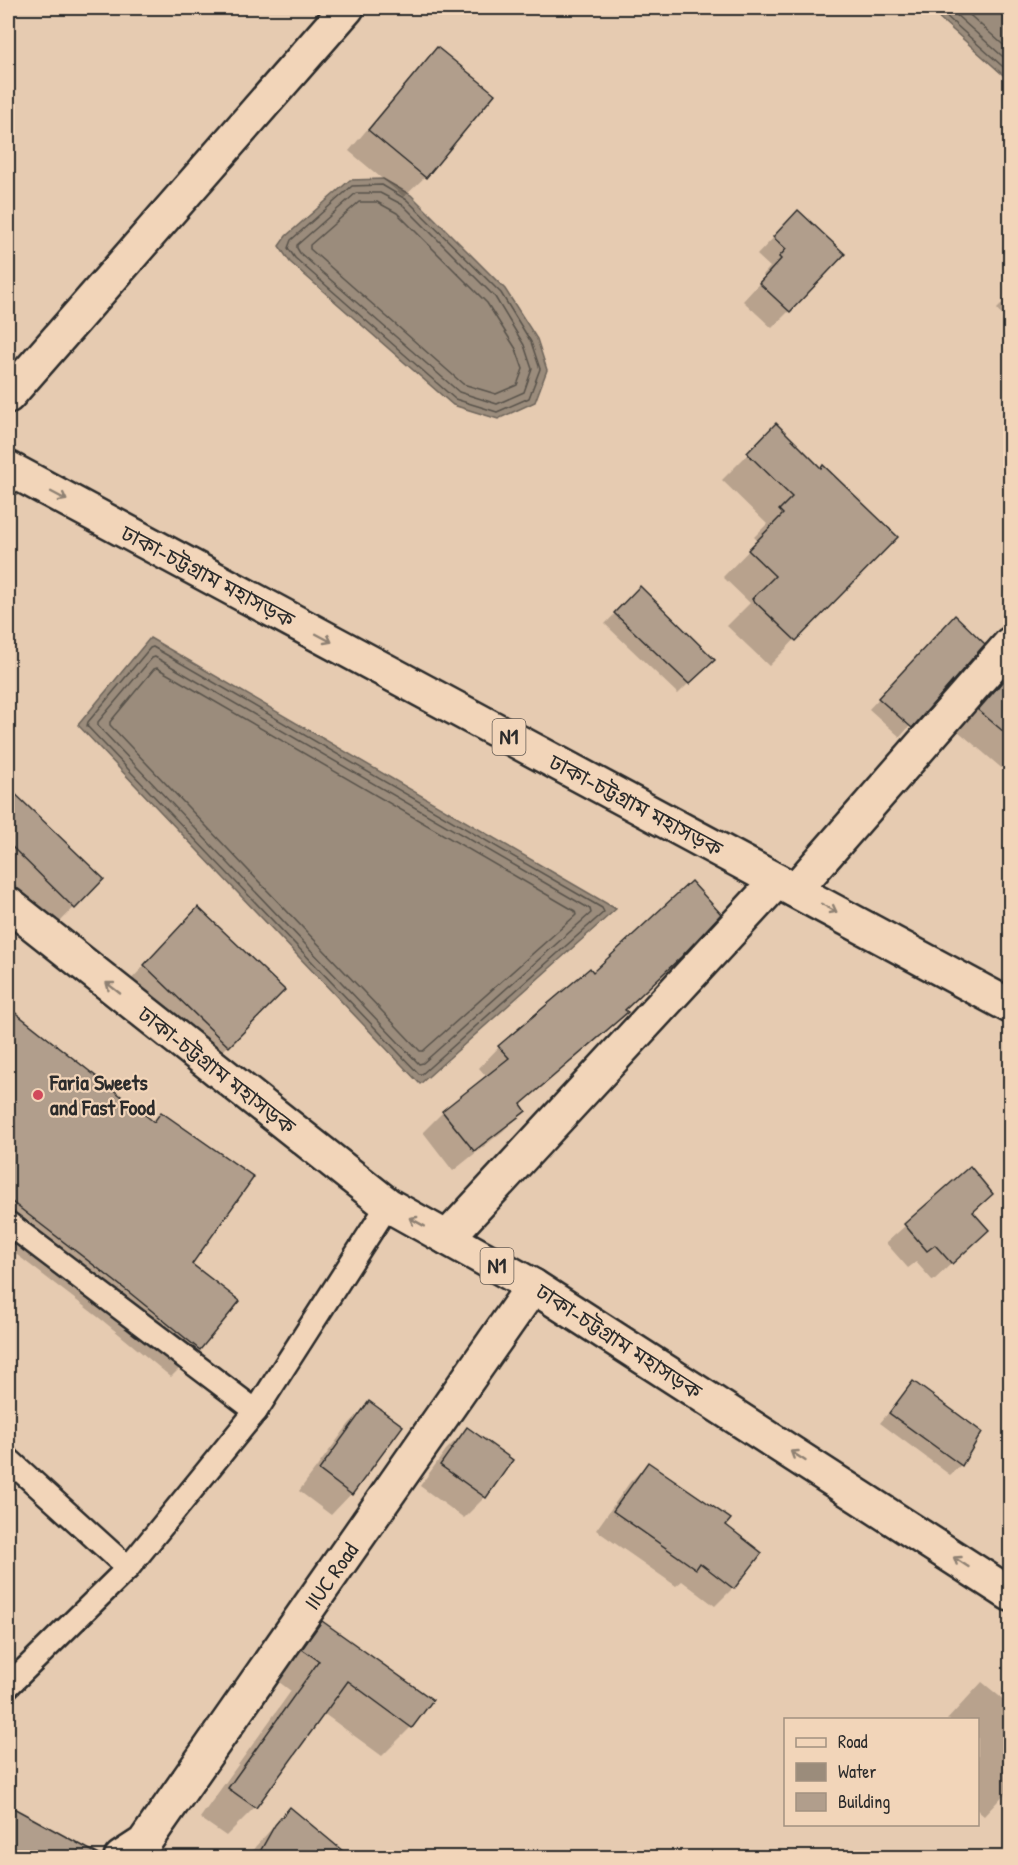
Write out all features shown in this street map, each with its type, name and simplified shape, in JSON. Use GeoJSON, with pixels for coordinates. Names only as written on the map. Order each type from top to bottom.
{"type":"FeatureCollection","features":[{"type":"Feature","properties":{"kind":"main road"},"geometry":{"type":"LineString","coordinates":[[8,396],[347,8]]}},
{"type":"Feature","properties":{"kind":"main road","name":"ঢাকা-চট্টগ্রাম মহাসড়ক"},"geometry":{"type":"LineString","coordinates":[[8,468],[1011,1006]]}},
{"type":"Feature","properties":{"kind":"main road"},"geometry":{"type":"LineString","coordinates":[[447,1238],[786,885],[1011,644]]}},
{"type":"Feature","properties":{"kind":"main road","name":"ঢাকা-চট্টগ্রাম মহাসড়ক"},"geometry":{"type":"LineString","coordinates":[[8,904],[388,1205],[533,1286],[1011,1594]]}},
{"type":"Feature","properties":{"kind":"main road","name":"IIUC Road"},"geometry":{"type":"LineString","coordinates":[[121,1857],[144,1843],[533,1286]]}},
{"type":"Feature","properties":{"kind":"lane"},"geometry":{"type":"LineString","coordinates":[[8,1686],[128,1568],[256,1411],[388,1205]]}},
{"type":"Feature","properties":{"kind":"lane"},"geometry":{"type":"LineString","coordinates":[[8,1223],[256,1411]]}},
{"type":"Feature","properties":{"kind":"lane"},"geometry":{"type":"LineString","coordinates":[[8,1459],[128,1568]]}},
{"type":"Feature","properties":{"kind":"water"},"geometry":{"type":"Polygon","coordinates":[[[941,8],[1010,8],[1010,81],[935,14],[941,8]]]}},
{"type":"Feature","properties":{"kind":"water"},"geometry":{"type":"Polygon","coordinates":[[[383,179],[411,195],[505,289],[537,339],[547,370],[535,402],[498,419],[453,405],[290,262],[279,246],[286,236],[350,180],[383,179]]]}},
{"type":"Feature","properties":{"kind":"water"},"geometry":{"type":"Polygon","coordinates":[[[150,638],[616,909],[420,1084],[78,725],[150,638]]]}},
{"type":"Feature","properties":{"kind":"building"},"geometry":{"type":"Polygon","coordinates":[[[437,47],[495,94],[426,178],[368,130],[437,47]]]}},
{"type":"Feature","properties":{"kind":"building"},"geometry":{"type":"Polygon","coordinates":[[[798,210],[845,254],[790,312],[759,283],[781,259],[779,257],[786,249],[773,237],[798,210]]]}},
{"type":"Feature","properties":{"kind":"building"},"geometry":{"type":"Polygon","coordinates":[[[776,423],[821,468],[823,465],[898,537],[796,641],[752,599],[775,576],[748,550],[783,514],[779,510],[792,497],[747,453],[776,423]]]}},
{"type":"Feature","properties":{"kind":"building"},"geometry":{"type":"Polygon","coordinates":[[[640,586],[715,660],[689,684],[614,613],[640,586]]]}},
{"type":"Feature","properties":{"kind":"building"},"geometry":{"type":"Polygon","coordinates":[[[955,615],[985,644],[912,728],[878,698],[955,615]]]}},
{"type":"Feature","properties":{"kind":"building"},"geometry":{"type":"Polygon","coordinates":[[[1011,672],[1011,738],[978,710],[1011,672]]]}},
{"type":"Feature","properties":{"kind":"building"},"geometry":{"type":"Polygon","coordinates":[[[8,787],[104,879],[75,909],[8,843],[8,787]]]}},
{"type":"Feature","properties":{"kind":"building"},"geometry":{"type":"Polygon","coordinates":[[[691,881],[721,914],[681,957],[625,1010],[628,1012],[521,1104],[526,1111],[474,1151],[442,1111],[509,1058],[498,1046],[590,968],[593,972],[691,881]]]}},
{"type":"Feature","properties":{"kind":"building"},"geometry":{"type":"Polygon","coordinates":[[[198,907],[285,990],[229,1047],[144,965],[198,907]]]}},
{"type":"Feature","properties":{"kind":"building"},"geometry":{"type":"Polygon","coordinates":[[[8,1007],[154,1122],[161,1112],[254,1177],[192,1264],[240,1301],[200,1350],[8,1199],[8,1007]]]}},
{"type":"Feature","properties":{"kind":"building"},"geometry":{"type":"Polygon","coordinates":[[[970,1166],[993,1194],[973,1212],[989,1230],[952,1264],[935,1245],[927,1251],[904,1224],[970,1166]]]}},
{"type":"Feature","properties":{"kind":"building"},"geometry":{"type":"Polygon","coordinates":[[[913,1381],[982,1432],[962,1466],[889,1413],[913,1381]]]}},
{"type":"Feature","properties":{"kind":"building"},"geometry":{"type":"Polygon","coordinates":[[[369,1401],[403,1426],[352,1495],[319,1470],[369,1401]]]}},
{"type":"Feature","properties":{"kind":"building"},"geometry":{"type":"Polygon","coordinates":[[[467,1427],[513,1460],[486,1498],[440,1465],[467,1427]]]}},
{"type":"Feature","properties":{"kind":"building"},"geometry":{"type":"Polygon","coordinates":[[[648,1462],[731,1519],[726,1525],[762,1553],[734,1589],[700,1563],[696,1569],[613,1511],[648,1462]]]}},
{"type":"Feature","properties":{"kind":"building"},"geometry":{"type":"Polygon","coordinates":[[[322,1621],[433,1700],[412,1728],[348,1681],[256,1808],[228,1788],[319,1661],[302,1649],[322,1621]]]}},
{"type":"Feature","properties":{"kind":"building"},"geometry":{"type":"Polygon","coordinates":[[[8,1805],[103,1857],[8,1857],[8,1805]]]}},
{"type":"Feature","properties":{"kind":"building"},"geometry":{"type":"Polygon","coordinates":[[[290,1807],[350,1857],[257,1857],[275,1825],[290,1807]]]}},
{"type":"Feature","properties":{"kind":"place","name":"Faria Sweets and Fast Food"},"geometry":{"type":"Point","coordinates":[38,1095]}}]}
